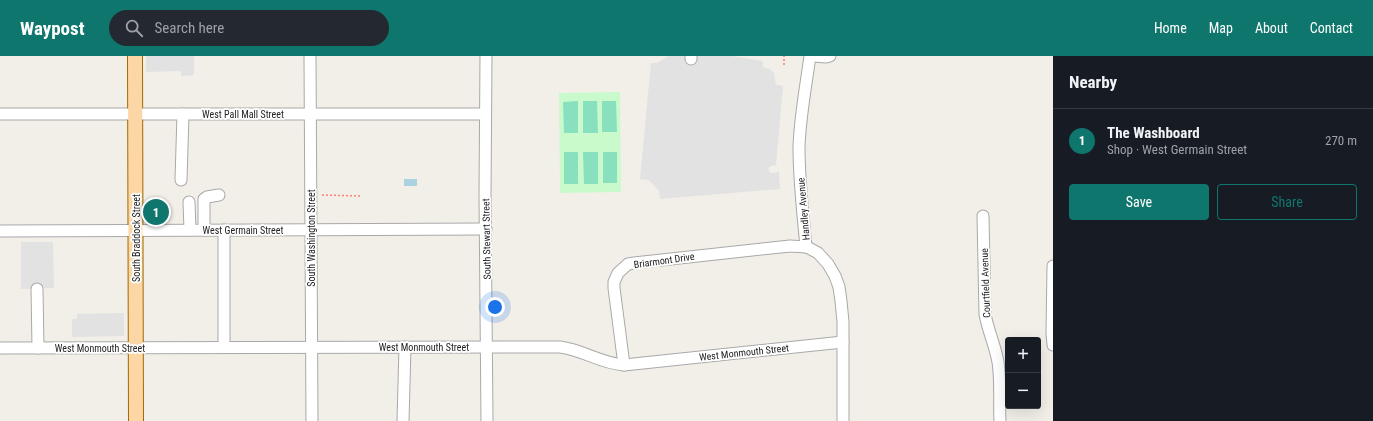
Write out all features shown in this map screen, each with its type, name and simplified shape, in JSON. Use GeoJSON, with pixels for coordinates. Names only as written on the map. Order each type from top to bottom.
{"type":"FeatureCollection","features":[{"type":"Feature","properties":{"kind":"main road","name":"South Braddock Street"},"geometry":{"type":"LineString","coordinates":[[135,56],[136,421]]}},
{"type":"Feature","properties":{"kind":"street","name":"South Washington Street"},"geometry":{"type":"LineString","coordinates":[[310,56],[312,421]]}},
{"type":"Feature","properties":{"kind":"street","name":"South Stewart Street"},"geometry":{"type":"LineString","coordinates":[[486,56],[487,421]]}},
{"type":"Feature","properties":{"kind":"street","name":"Handley Avenue"},"geometry":{"type":"LineString","coordinates":[[810,56],[799,147],[800,182],[806,247],[824,258],[835,276],[839,287],[843,322],[843,421]]}},
{"type":"Feature","properties":{"kind":"street"},"geometry":{"type":"LineString","coordinates":[[814,56],[826,58],[830,56]]}},
{"type":"Feature","properties":{"kind":"street","name":"West Pall Mall Street"},"geometry":{"type":"LineString","coordinates":[[0,114],[486,114]]}},
{"type":"Feature","properties":{"kind":"street"},"geometry":{"type":"LineString","coordinates":[[181,180],[182,114]]}},
{"type":"Feature","properties":{"kind":"street"},"geometry":{"type":"LineString","coordinates":[[204,230],[204,199],[219,195]]}},
{"type":"Feature","properties":{"kind":"street"},"geometry":{"type":"LineString","coordinates":[[189,202],[190,230]]}},
{"type":"Feature","properties":{"kind":"street","name":"Courtfield Avenue"},"geometry":{"type":"LineString","coordinates":[[982,216],[985,314],[987,328],[995,348],[998,361],[1000,421]]}},
{"type":"Feature","properties":{"kind":"street","name":"West Germain Street"},"geometry":{"type":"LineString","coordinates":[[0,231],[486,229]]}},
{"type":"Feature","properties":{"kind":"street"},"geometry":{"type":"LineString","coordinates":[[224,230],[224,348]]}},
{"type":"Feature","properties":{"kind":"street","name":"Briarmont Drive"},"geometry":{"type":"LineString","coordinates":[[624,365],[614,288],[614,282],[622,268],[634,263],[693,256],[790,246],[806,247]]}},
{"type":"Feature","properties":{"kind":"street"},"geometry":{"type":"LineString","coordinates":[[1053,266],[1053,345]]}},
{"type":"Feature","properties":{"kind":"street"},"geometry":{"type":"LineString","coordinates":[[37,289],[38,348]]}},
{"type":"Feature","properties":{"kind":"street","name":"West Monmouth Street"},"geometry":{"type":"LineString","coordinates":[[0,348],[560,347],[580,351],[611,364],[624,365],[843,342]]}},
{"type":"Feature","properties":{"kind":"street"},"geometry":{"type":"LineString","coordinates":[[403,421],[405,347]]}},
{"type":"Feature","properties":{"kind":"path"},"geometry":{"type":"LineString","coordinates":[[784,56],[784,65]]}},
{"type":"Feature","properties":{"kind":"path"},"geometry":{"type":"LineString","coordinates":[[322,195],[361,196]]}},
{"type":"Feature","properties":{"kind":"green space"},"geometry":{"type":"Polygon","coordinates":[[[620,92],[621,192],[560,193],[559,93],[620,92]]]}},
{"type":"Feature","properties":{"kind":"green space"},"geometry":{"type":"Polygon","coordinates":[[[578,101],[578,133],[564,133],[563,102],[578,101]]]}},
{"type":"Feature","properties":{"kind":"green space"},"geometry":{"type":"Polygon","coordinates":[[[583,101],[597,101],[598,133],[583,133],[583,101]]]}},
{"type":"Feature","properties":{"kind":"green space"},"geometry":{"type":"Polygon","coordinates":[[[602,101],[616,101],[617,132],[602,132],[602,101]]]}},
{"type":"Feature","properties":{"kind":"green space"},"geometry":{"type":"Polygon","coordinates":[[[564,152],[578,152],[578,184],[564,184],[564,152]]]}},
{"type":"Feature","properties":{"kind":"green space"},"geometry":{"type":"Polygon","coordinates":[[[583,152],[598,152],[598,184],[584,184],[583,152]]]}},
{"type":"Feature","properties":{"kind":"green space"},"geometry":{"type":"Polygon","coordinates":[[[603,152],[617,152],[617,183],[603,183],[603,152]]]}},
{"type":"Feature","properties":{"kind":"shaded area"},"geometry":{"type":"Polygon","coordinates":[[[146,56],[194,56],[194,75],[181,76],[181,71],[146,72],[146,56]]]}},
{"type":"Feature","properties":{"kind":"shaded area"},"geometry":{"type":"Polygon","coordinates":[[[669,56],[732,56],[763,61],[763,67],[770,69],[774,73],[776,85],[783,86],[776,165],[770,166],[768,169],[771,173],[779,172],[780,189],[660,199],[659,191],[649,180],[640,179],[651,63],[657,63],[669,56]]]}},
{"type":"Feature","properties":{"kind":"shaded area"},"geometry":{"type":"Polygon","coordinates":[[[21,242],[53,242],[54,288],[21,289],[21,242]]]}},
{"type":"Feature","properties":{"kind":"shaded area"},"geometry":{"type":"Polygon","coordinates":[[[124,313],[124,336],[72,337],[72,319],[77,319],[77,314],[124,313]]]}},
{"type":"Feature","properties":{"kind":"water"},"geometry":{"type":"Polygon","coordinates":[[[404,179],[417,179],[417,186],[404,186],[404,179]]]}},
{"type":"Feature","properties":{"kind":"place","name":"The Washboard"},"geometry":{"type":"Point","coordinates":[156,212]}}]}
